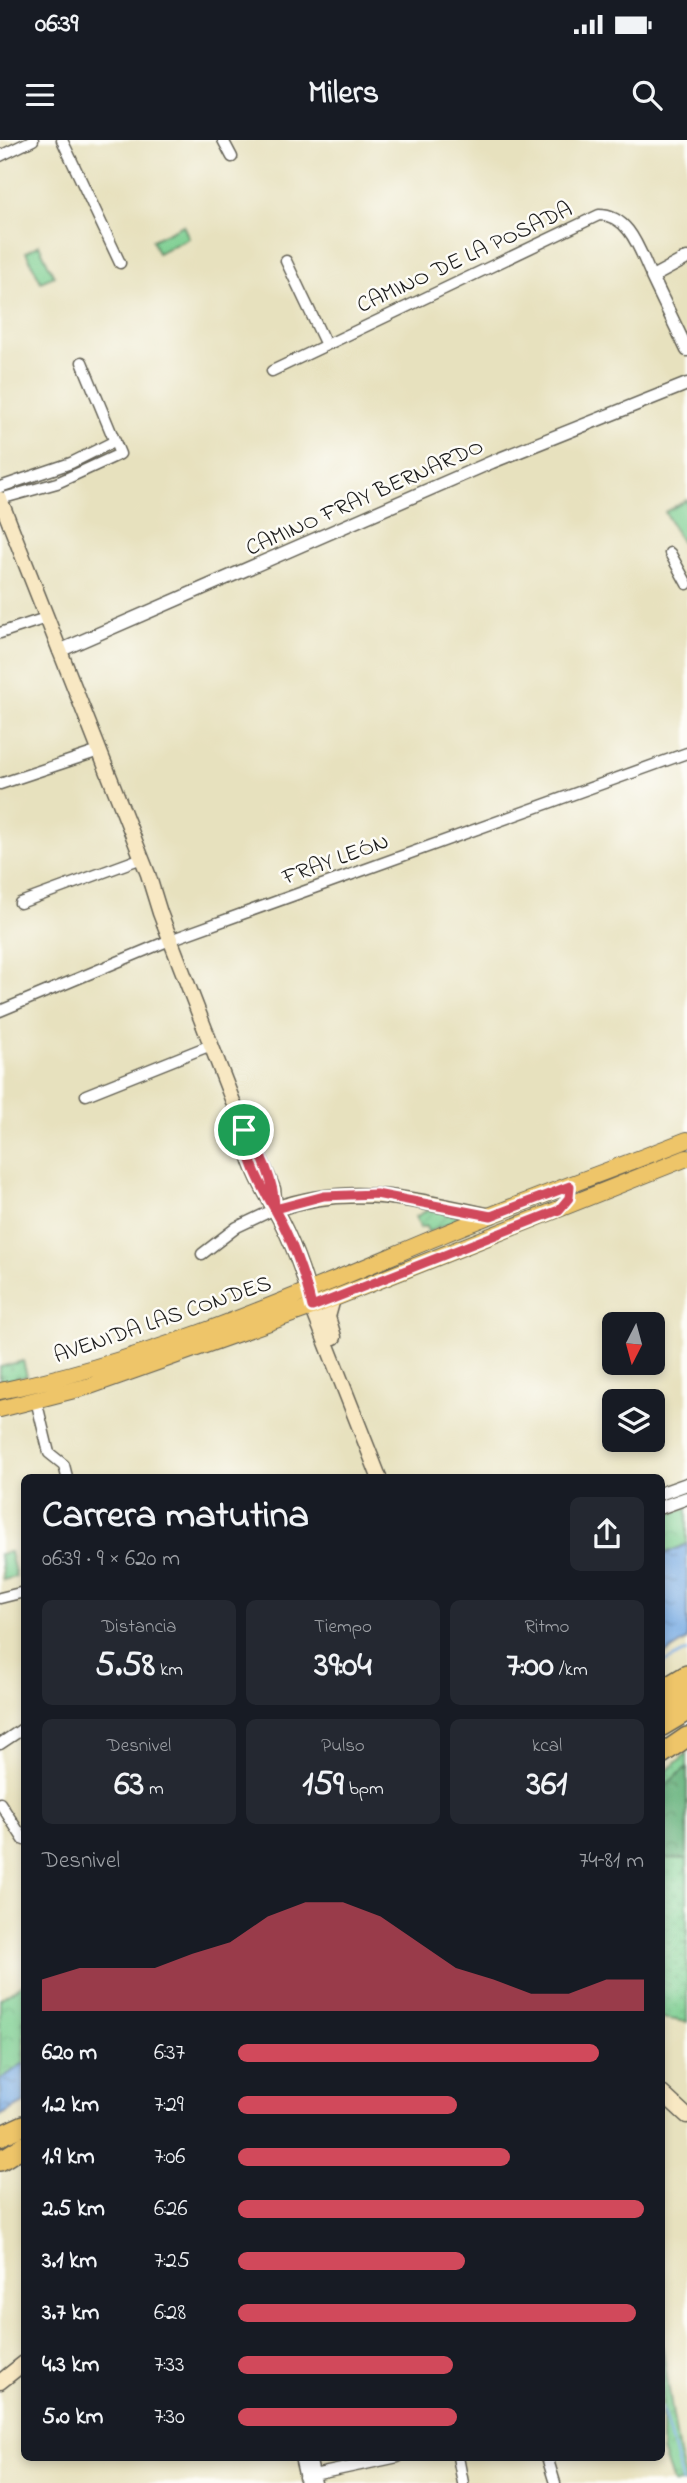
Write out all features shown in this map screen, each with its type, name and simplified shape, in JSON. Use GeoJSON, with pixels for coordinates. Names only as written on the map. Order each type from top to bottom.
{"type":"FeatureCollection","features":[{"type":"Feature","properties":{"kind":"highway"},"geometry":{"type":"LineString","coordinates":[[665,1688],[687,1675]]}},
{"type":"Feature","properties":{"kind":"highway"},"geometry":{"type":"LineString","coordinates":[[665,1704],[687,1691]]}},
{"type":"Feature","properties":{"kind":"highway"},"geometry":{"type":"LineString","coordinates":[[665,1724],[687,1711]]}},
{"type":"Feature","properties":{"kind":"highway"},"geometry":{"type":"LineString","coordinates":[[665,1752],[687,1737]]}},
{"type":"Feature","properties":{"kind":"highway"},"geometry":{"type":"LineString","coordinates":[[0,2136],[21,2126]]}},
{"type":"Feature","properties":{"kind":"highway"},"geometry":{"type":"LineString","coordinates":[[0,2146],[21,2134]]}},
{"type":"Feature","properties":{"kind":"highway"},"geometry":{"type":"LineString","coordinates":[[0,2161],[21,2148]]}},
{"type":"Feature","properties":{"kind":"main road"},"geometry":{"type":"LineString","coordinates":[[0,499],[142,858],[170,940],[244,1130],[255,1145],[273,1189],[275,1209],[378,1474]]}},
{"type":"Feature","properties":{"kind":"main road","name":"AVENIDA LAS CONDES"},"geometry":{"type":"LineString","coordinates":[[0,1409],[102,1382],[310,1299],[491,1216],[687,1140]]}},
{"type":"Feature","properties":{"kind":"main road","name":"AVENIDA LAS CONDES"},"geometry":{"type":"LineString","coordinates":[[0,1391],[100,1368],[310,1299],[333,1299],[687,1158]]}},
{"type":"Feature","properties":{"kind":"main road"},"geometry":{"type":"LineString","coordinates":[[559,1210],[569,1198],[570,1186]]}},
{"type":"Feature","properties":{"kind":"main road"},"geometry":{"type":"LineString","coordinates":[[275,1209],[319,1197],[367,1193],[491,1216]]}},
{"type":"Feature","properties":{"kind":"main road"},"geometry":{"type":"LineString","coordinates":[[333,1299],[328,1311],[329,1325],[389,1474]]}},
{"type":"Feature","properties":{"kind":"main road"},"geometry":{"type":"LineString","coordinates":[[665,2096],[687,2116]]}},
{"type":"Feature","properties":{"kind":"main road"},"geometry":{"type":"LineString","coordinates":[[0,2382],[21,2365]]}},
{"type":"Feature","properties":{"kind":"street"},"geometry":{"type":"LineString","coordinates":[[0,156],[33,140]]}},
{"type":"Feature","properties":{"kind":"street"},"geometry":{"type":"LineString","coordinates":[[62,140],[120,263]]}},
{"type":"Feature","properties":{"kind":"street"},"geometry":{"type":"LineString","coordinates":[[223,140],[232,158]]}},
{"type":"Feature","properties":{"kind":"street","name":"CAMINO DE LA POSADA"},"geometry":{"type":"LineString","coordinates":[[272,371],[599,215],[620,220],[627,227],[652,277]]}},
{"type":"Feature","properties":{"kind":"street"},"geometry":{"type":"LineString","coordinates":[[687,258],[652,277],[687,350]]}},
{"type":"Feature","properties":{"kind":"street"},"geometry":{"type":"LineString","coordinates":[[286,261],[326,345]]}},
{"type":"Feature","properties":{"kind":"street"},"geometry":{"type":"LineString","coordinates":[[0,499],[57,483],[120,454],[82,362]]}},
{"type":"Feature","properties":{"kind":"street","name":"CAMINO FRAY BERNARDO"},"geometry":{"type":"LineString","coordinates":[[59,651],[492,462],[687,384]]}},
{"type":"Feature","properties":{"kind":"street"},"geometry":{"type":"LineString","coordinates":[[0,487],[72,463],[115,441]]}},
{"type":"Feature","properties":{"kind":"street"},"geometry":{"type":"LineString","coordinates":[[670,553],[687,584]]}},
{"type":"Feature","properties":{"kind":"street"},"geometry":{"type":"LineString","coordinates":[[0,633],[46,618]]}},
{"type":"Feature","properties":{"kind":"street"},"geometry":{"type":"LineString","coordinates":[[0,785],[99,751]]}},
{"type":"Feature","properties":{"kind":"street","name":"FRAY LEÓN"},"geometry":{"type":"LineString","coordinates":[[0,1011],[170,940],[687,753]]}},
{"type":"Feature","properties":{"kind":"street"},"geometry":{"type":"LineString","coordinates":[[20,903],[142,858]]}},
{"type":"Feature","properties":{"kind":"street"},"geometry":{"type":"LineString","coordinates":[[86,1095],[211,1045]]}},
{"type":"Feature","properties":{"kind":"street"},"geometry":{"type":"LineString","coordinates":[[202,1254],[237,1227],[275,1209]]}},
{"type":"Feature","properties":{"kind":"street"},"geometry":{"type":"LineString","coordinates":[[36,1400],[49,1453],[64,1465],[66,1474]]}},
{"type":"Feature","properties":{"kind":"street"},"geometry":{"type":"LineString","coordinates":[[665,1492],[687,1484]]}},
{"type":"Feature","properties":{"kind":"street"},"geometry":{"type":"LineString","coordinates":[[665,1506],[687,1498]]}},
{"type":"Feature","properties":{"kind":"street"},"geometry":{"type":"LineString","coordinates":[[0,1598],[21,1593]]}},
{"type":"Feature","properties":{"kind":"street"},"geometry":{"type":"LineString","coordinates":[[1,1740],[21,1730]]}},
{"type":"Feature","properties":{"kind":"street"},"geometry":{"type":"LineString","coordinates":[[0,1803],[21,1835]]}},
{"type":"Feature","properties":{"kind":"street"},"geometry":{"type":"LineString","coordinates":[[305,2461],[310,2479],[382,2461]]}},
{"type":"Feature","properties":{"kind":"street"},"geometry":{"type":"LineString","coordinates":[[459,2461],[463,2483]]}},
{"type":"Feature","properties":{"kind":"street"},"geometry":{"type":"LineString","coordinates":[[548,2461],[555,2483]]}},
{"type":"Feature","properties":{"kind":"green space"},"geometry":{"type":"Polygon","coordinates":[[[183,225],[189,238],[158,253],[152,240],[183,225]]]}},
{"type":"Feature","properties":{"kind":"green space"},"geometry":{"type":"Polygon","coordinates":[[[39,245],[54,276],[41,282],[26,252],[39,245]]]}},
{"type":"Feature","properties":{"kind":"green space"},"geometry":{"type":"Polygon","coordinates":[[[687,500],[687,553],[665,512],[687,500]]]}},
{"type":"Feature","properties":{"kind":"green space"},"geometry":{"type":"Polygon","coordinates":[[[429,1209],[457,1216],[457,1220],[428,1232],[426,1226],[420,1228],[416,1217],[429,1209]]]}},
{"type":"Feature","properties":{"kind":"green space"},"geometry":{"type":"Polygon","coordinates":[[[23,1361],[27,1376],[0,1382],[0,1367],[23,1361]]]}},
{"type":"Feature","properties":{"kind":"green space"},"geometry":{"type":"Polygon","coordinates":[[[687,1508],[687,1544],[665,1554],[665,1516],[687,1508]]]}},
{"type":"Feature","properties":{"kind":"green space"},"geometry":{"type":"Polygon","coordinates":[[[10,1552],[16,1577],[3,1580],[0,1554],[10,1552]]]}},
{"type":"Feature","properties":{"kind":"green space"},"geometry":{"type":"Polygon","coordinates":[[[687,1753],[687,2022],[665,2018],[665,1772],[687,1753]]]}},
{"type":"Feature","properties":{"kind":"green space"},"geometry":{"type":"Polygon","coordinates":[[[687,1767],[687,1859],[665,1858],[665,1785],[687,1767]]]}},
{"type":"Feature","properties":{"kind":"green space"},"geometry":{"type":"Polygon","coordinates":[[[21,1985],[21,2101],[0,2112],[0,1999],[21,1985]]]}},
{"type":"Feature","properties":{"kind":"green space"},"geometry":{"type":"Polygon","coordinates":[[[665,2365],[679,2454],[687,2483],[673,2483],[665,2460],[665,2365]]]}},
{"type":"Feature","properties":{"kind":"water"},"geometry":{"type":"Polygon","coordinates":[[[687,1544],[687,1640],[665,1654],[665,1554],[687,1544]]]}},
{"type":"Feature","properties":{"kind":"water"},"geometry":{"type":"Polygon","coordinates":[[[21,2065],[21,2105],[0,2116],[0,2080],[21,2065]]]}},
{"type":"Feature","properties":{"kind":"waterway"},"geometry":{"type":"LineString","coordinates":[[665,1662],[687,1651]]}},
{"type":"Feature","properties":{"kind":"waterway"},"geometry":{"type":"LineString","coordinates":[[665,2419],[683,2483]]}},
{"type":"Feature","properties":{"kind":"route"},"geometry":{"type":"LineString","coordinates":[[244,1130],[249,1155],[264,1195],[275,1209],[312,1307],[559,1210],[571,1194],[570,1186],[491,1216],[411,1199],[359,1193],[324,1196],[275,1209],[273,1189],[255,1145],[244,1130]]}}]}
